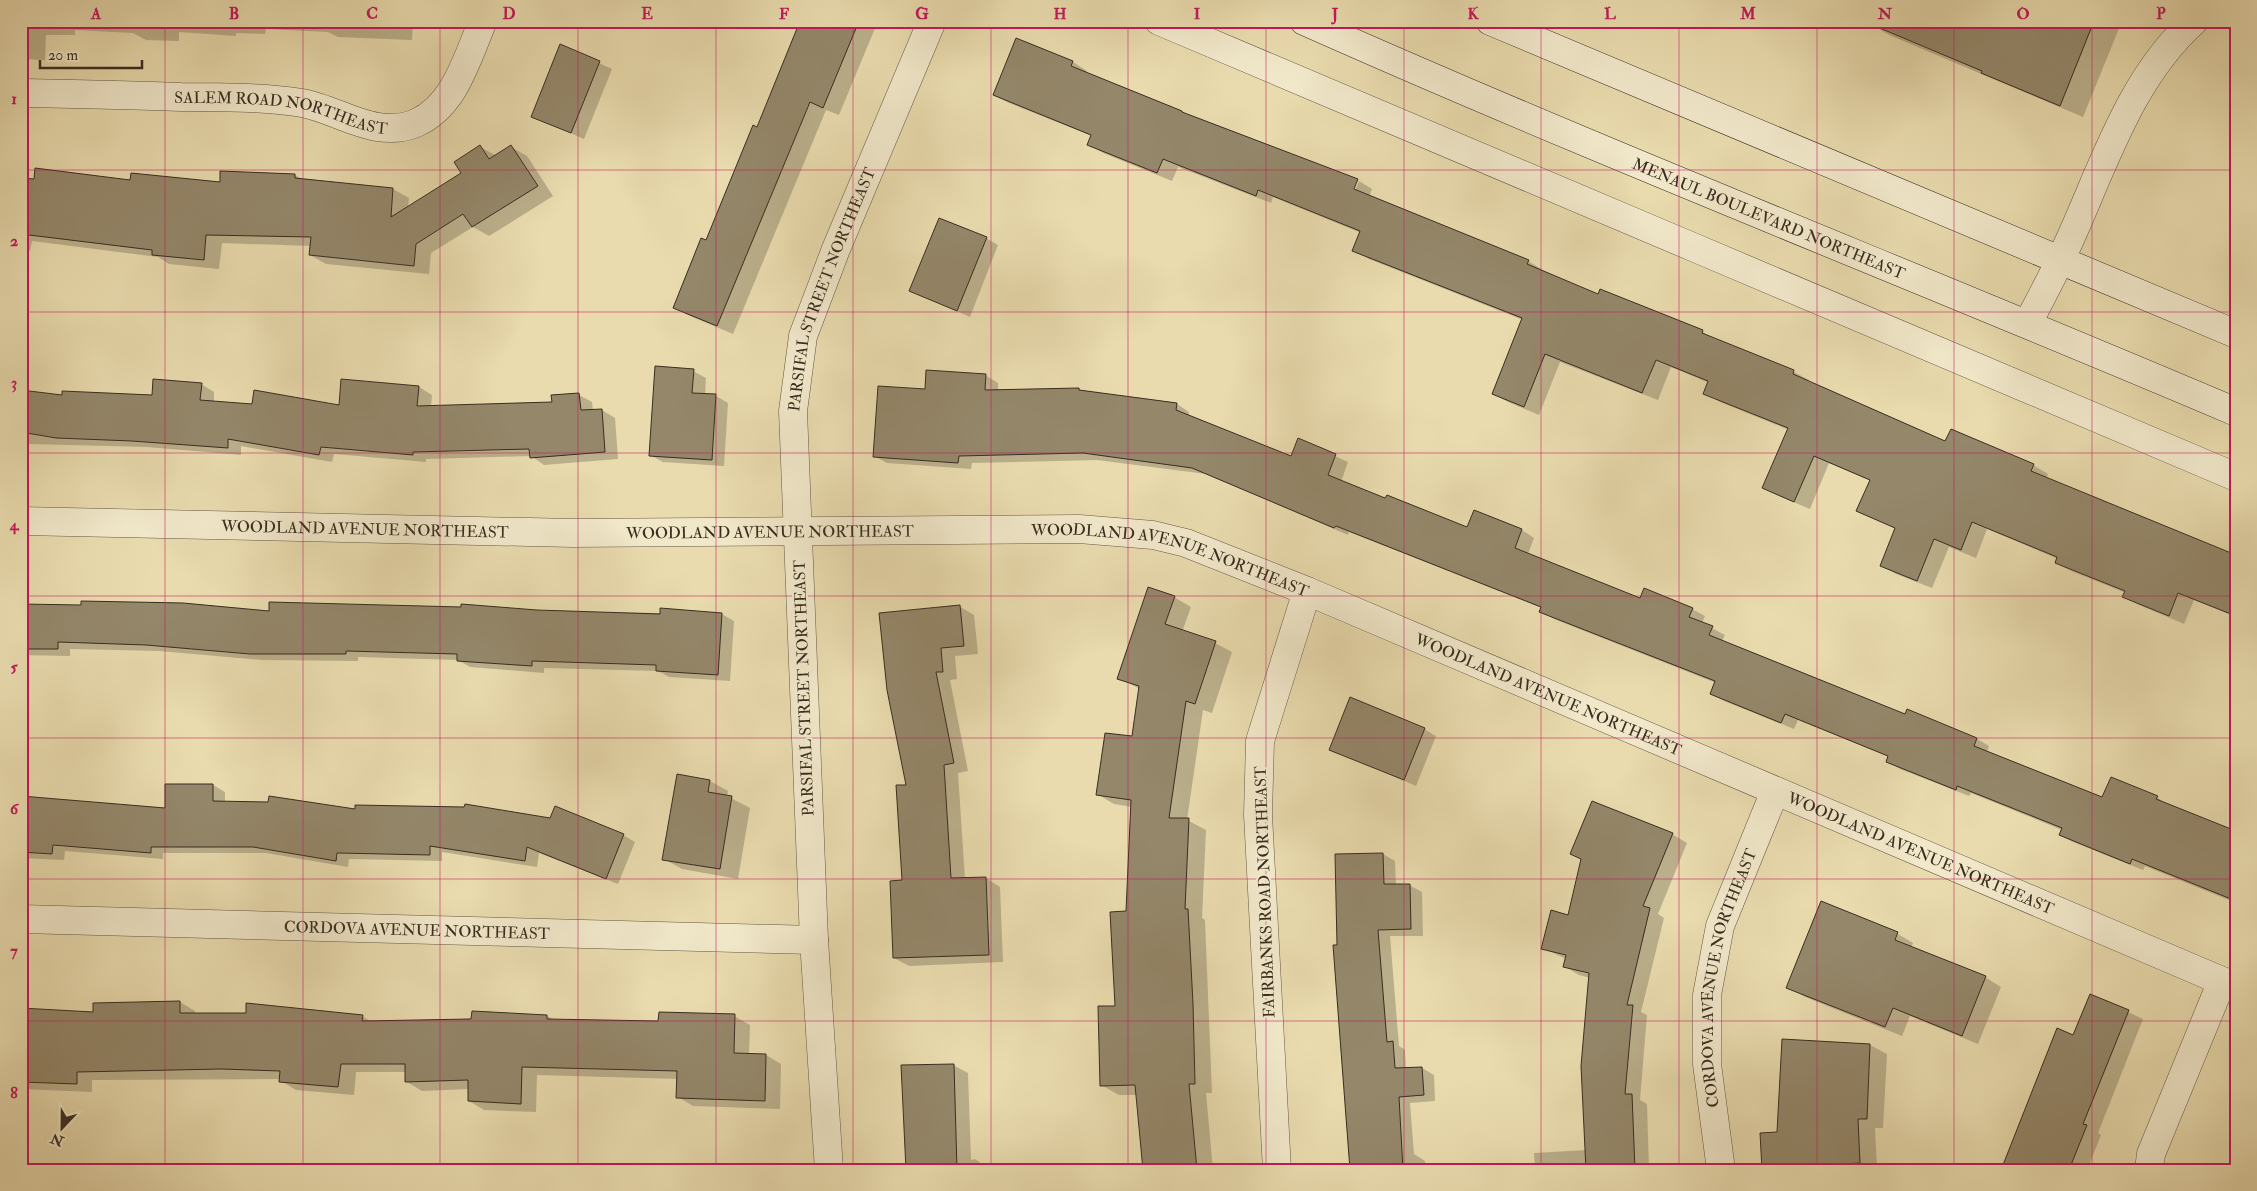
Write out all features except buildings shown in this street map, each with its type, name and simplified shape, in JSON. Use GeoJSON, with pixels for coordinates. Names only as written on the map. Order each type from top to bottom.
{"type":"FeatureCollection","features":[{"type":"Feature","properties":{"kind":"street","name":"SALEM ROAD NORTHEAST"},"geometry":{"type":"LineString","coordinates":[[21,93],[258,98],[305,104],[370,126],[392,128],[414,124],[429,116],[450,96],[483,21]]}},
{"type":"Feature","properties":{"kind":"street","name":"PARSIFAL STREET NORTHEAST"},"geometry":{"type":"LineString","coordinates":[[829,1170],[814,940],[796,529],[793,411],[803,336],[836,249],[932,21]]}},
{"type":"Feature","properties":{"kind":"street"},"geometry":{"type":"LineString","coordinates":[[1159,21],[1430,134],[1896,335],[2236,477]]}},
{"type":"Feature","properties":{"kind":"street","name":"MENAUL BOULEVARD NORTHEAST"},"geometry":{"type":"LineString","coordinates":[[1304,21],[1465,93],[2028,324],[2236,412]]}},
{"type":"Feature","properties":{"kind":"street"},"geometry":{"type":"LineString","coordinates":[[1490,21],[2060,262],[2236,334]]}},
{"type":"Feature","properties":{"kind":"street"},"geometry":{"type":"LineString","coordinates":[[2028,324],[2060,262],[2137,92],[2176,38],[2194,21]]}},
{"type":"Feature","properties":{"kind":"street","name":"WOODLAND AVENUE NORTHEAST"},"geometry":{"type":"LineString","coordinates":[[21,521],[573,533],[796,529],[1079,529],[1153,534],[1186,543],[1307,591],[2229,984]]}},
{"type":"Feature","properties":{"kind":"street","name":"FAIRBANKS ROAD NORTHEAST"},"geometry":{"type":"LineString","coordinates":[[1277,1170],[1258,815],[1260,741],[1307,591]]}},
{"type":"Feature","properties":{"kind":"street","name":"CORDOVA AVENUE NORTHEAST"},"geometry":{"type":"LineString","coordinates":[[1721,1170],[1707,1064],[1707,995],[1720,926],[1775,791]]}},
{"type":"Feature","properties":{"kind":"street","name":"CORDOVA AVENUE NORTHEAST"},"geometry":{"type":"LineString","coordinates":[[21,919],[814,940]]}},
{"type":"Feature","properties":{"kind":"street"},"geometry":{"type":"LineString","coordinates":[[2149,1170],[2151,1154],[2229,984]]}}]}
